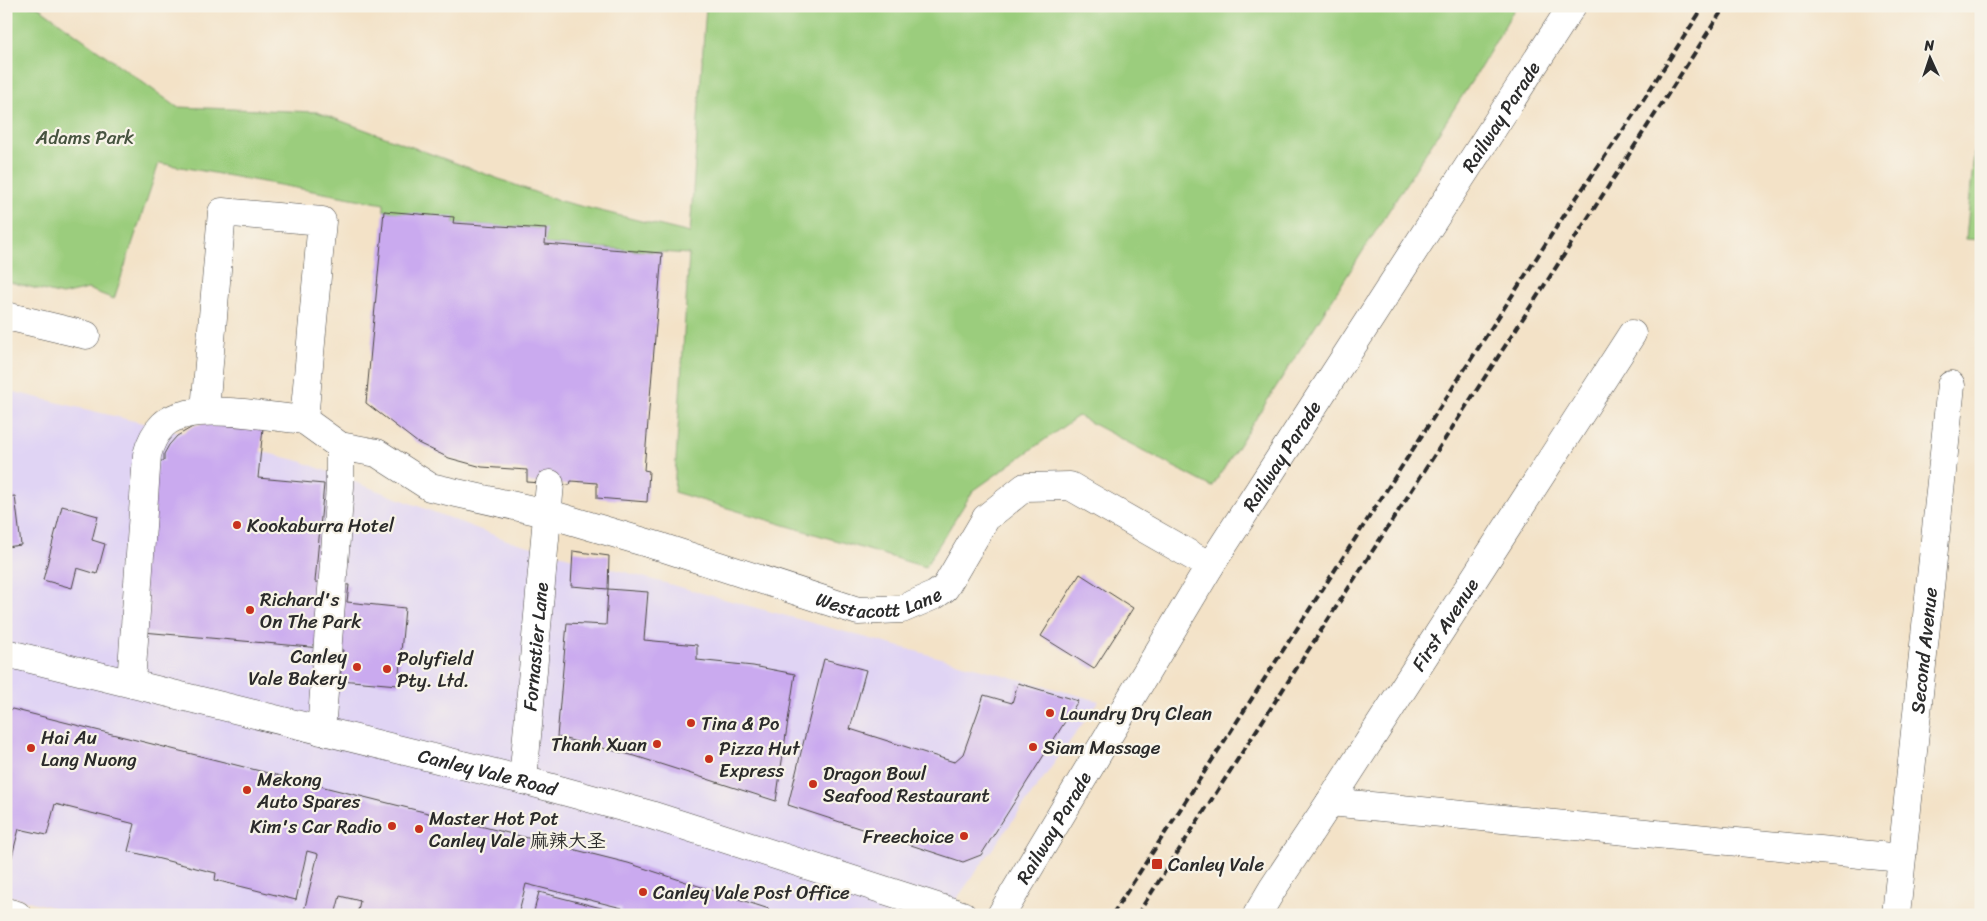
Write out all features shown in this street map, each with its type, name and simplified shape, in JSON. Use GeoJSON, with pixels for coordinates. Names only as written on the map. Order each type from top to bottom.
{"type":"FeatureCollection","features":[{"type":"Feature","properties":{"kind":"main road","name":"Railway Parade"},"geometry":{"type":"LineString","coordinates":[[1001,915],[1210,566],[1572,6]]}},
{"type":"Feature","properties":{"kind":"main road"},"geometry":{"type":"LineString","coordinates":[[205,410],[222,212],[322,221],[304,420]]}},
{"type":"Feature","properties":{"kind":"main road"},"geometry":{"type":"LineString","coordinates":[[6,316],[86,334]]}},
{"type":"Feature","properties":{"kind":"main road","name":"First Avenue"},"geometry":{"type":"LineString","coordinates":[[1258,915],[1273,888],[1632,334]]}},
{"type":"Feature","properties":{"kind":"main road","name":"Second Avenue"},"geometry":{"type":"LineString","coordinates":[[1896,915],[1951,385]]}},
{"type":"Feature","properties":{"kind":"main road"},"geometry":{"type":"LineString","coordinates":[[131,683],[147,455],[151,440],[164,423],[177,416],[205,410],[304,420],[340,446],[340,488],[321,731]]}},
{"type":"Feature","properties":{"kind":"main road","name":"Westacott Lane"},"geometry":{"type":"LineString","coordinates":[[340,446],[377,452],[430,487],[546,513],[661,546],[858,611],[902,609],[935,595],[945,588],[986,518],[1025,487],[1070,486],[1210,566]]}},
{"type":"Feature","properties":{"kind":"main road","name":"Fornastier Lane"},"geometry":{"type":"LineString","coordinates":[[523,780],[550,484]]}},
{"type":"Feature","properties":{"kind":"main road","name":"Canley Vale Road"},"geometry":{"type":"LineString","coordinates":[[6,653],[523,780],[651,815],[962,915]]}},
{"type":"Feature","properties":{"kind":"main road"},"geometry":{"type":"LineString","coordinates":[[1330,802],[1901,858]]}},
{"type":"Feature","properties":{"kind":"main road"},"geometry":{"type":"LineString","coordinates":[[6,912],[17,915]]}},
{"type":"Feature","properties":{"kind":"shaded area"},"geometry":{"type":"Polygon","coordinates":[[[6,390],[300,461],[507,540],[1099,701],[945,915],[81,915],[6,895],[6,390]]]}},
{"type":"Feature","properties":{"kind":"green space","name":"Adams Park"},"geometry":{"type":"Polygon","coordinates":[[[6,6],[37,6],[177,107],[317,112],[556,200],[690,233],[706,6],[1516,6],[1482,65],[1212,487],[1078,416],[973,491],[925,567],[674,492],[689,254],[545,244],[545,229],[453,223],[454,218],[384,211],[384,204],[159,163],[114,299],[88,289],[62,295],[6,281],[6,6]]]}},
{"type":"Feature","properties":{"kind":"green space"},"geometry":{"type":"Polygon","coordinates":[[[1981,78],[1981,240],[1966,239],[1981,78]]]}},
{"type":"Feature","properties":{"kind":"building"},"geometry":{"type":"Polygon","coordinates":[[[384,211],[454,217],[453,223],[546,229],[545,244],[662,253],[644,470],[649,471],[647,502],[597,498],[597,483],[571,481],[570,485],[527,482],[527,470],[482,467],[449,458],[418,443],[366,403],[384,211]]]}},
{"type":"Feature","properties":{"kind":"building","name":"Kookaburra Hotel"},"geometry":{"type":"Polygon","coordinates":[[[207,423],[263,428],[258,478],[324,484],[315,582],[349,585],[347,602],[405,608],[398,685],[340,680],[343,650],[121,630],[159,461],[164,461],[164,454],[177,436],[196,425],[207,423]]]}},
{"type":"Feature","properties":{"kind":"building"},"geometry":{"type":"Polygon","coordinates":[[[15,496],[21,545],[6,547],[6,497],[15,496]]]}},
{"type":"Feature","properties":{"kind":"building"},"geometry":{"type":"Polygon","coordinates":[[[62,506],[98,516],[92,540],[105,544],[97,574],[77,568],[72,588],[43,580],[62,506]]]}},
{"type":"Feature","properties":{"kind":"building"},"geometry":{"type":"Polygon","coordinates":[[[573,551],[609,556],[608,589],[571,586],[573,551]]]}},
{"type":"Feature","properties":{"kind":"building"},"geometry":{"type":"Polygon","coordinates":[[[1080,574],[1133,608],[1094,669],[1041,636],[1080,574]]]}},
{"type":"Feature","properties":{"kind":"building"},"geometry":{"type":"Polygon","coordinates":[[[608,589],[648,592],[644,640],[697,645],[697,660],[753,666],[795,674],[776,801],[635,756],[557,737],[567,623],[606,625],[608,589]]]}},
{"type":"Feature","properties":{"kind":"building"},"geometry":{"type":"Polygon","coordinates":[[[824,659],[866,670],[850,729],[954,762],[963,754],[984,695],[1012,703],[1018,683],[1078,701],[981,855],[963,862],[788,805],[824,659]]]}},
{"type":"Feature","properties":{"kind":"building"},"geometry":{"type":"Polygon","coordinates":[[[12,709],[628,863],[769,909],[767,915],[621,915],[622,908],[526,884],[518,915],[357,915],[360,901],[340,896],[335,915],[303,915],[318,854],[307,851],[296,900],[215,880],[216,873],[128,851],[135,824],[55,804],[47,835],[19,829],[6,879],[6,713],[12,709]]]}},
{"type":"Feature","properties":{"kind":"building"},"geometry":{"type":"Polygon","coordinates":[[[539,892],[609,910],[608,915],[533,915],[539,892]]]}},
{"type":"Feature","properties":{"kind":"railway"},"geometry":{"type":"LineString","coordinates":[[1112,915],[1561,220],[1628,123],[1704,6]]}},
{"type":"Feature","properties":{"kind":"railway"},"geometry":{"type":"LineString","coordinates":[[1137,915],[1725,6]]}},
{"type":"Feature","properties":{"kind":"place","name":"Kookaburra Hotel"},"geometry":{"type":"Point","coordinates":[237,525]}},
{"type":"Feature","properties":{"kind":"place","name":"Richard's On The Park"},"geometry":{"type":"Point","coordinates":[250,610]}},
{"type":"Feature","properties":{"kind":"place","name":"Canley Vale Bakery"},"geometry":{"type":"Point","coordinates":[357,667]}},
{"type":"Feature","properties":{"kind":"place","name":"Polyfield Pty. Ltd."},"geometry":{"type":"Point","coordinates":[387,669]}},
{"type":"Feature","properties":{"kind":"place","name":"Laundry Dry Clean"},"geometry":{"type":"Point","coordinates":[1050,713]}},
{"type":"Feature","properties":{"kind":"place","name":"Tina & Po"},"geometry":{"type":"Point","coordinates":[691,723]}},
{"type":"Feature","properties":{"kind":"place","name":"Thanh Xuan"},"geometry":{"type":"Point","coordinates":[657,744]}},
{"type":"Feature","properties":{"kind":"place","name":"Siam Massage"},"geometry":{"type":"Point","coordinates":[1033,747]}},
{"type":"Feature","properties":{"kind":"place","name":"Hai Au Lang Nuong"},"geometry":{"type":"Point","coordinates":[31,748]}},
{"type":"Feature","properties":{"kind":"place","name":"Pizza Hut Express"},"geometry":{"type":"Point","coordinates":[709,759]}},
{"type":"Feature","properties":{"kind":"place","name":"Dragon Bowl Seafood Restaurant"},"geometry":{"type":"Point","coordinates":[813,784]}},
{"type":"Feature","properties":{"kind":"place","name":"Mekong Auto Spares"},"geometry":{"type":"Point","coordinates":[247,790]}},
{"type":"Feature","properties":{"kind":"place","name":"Kim's Car Radio"},"geometry":{"type":"Point","coordinates":[392,826]}},
{"type":"Feature","properties":{"kind":"place","name":"Master Hot Pot Canley Vale 麻辣大圣"},"geometry":{"type":"Point","coordinates":[419,829]}},
{"type":"Feature","properties":{"kind":"place","name":"Freechoice"},"geometry":{"type":"Point","coordinates":[964,836]}},
{"type":"Feature","properties":{"kind":"place","name":"Canley Vale"},"geometry":{"type":"Point","coordinates":[1157,864]}},
{"type":"Feature","properties":{"kind":"place","name":"Canley Vale Post Office"},"geometry":{"type":"Point","coordinates":[643,892]}}]}
